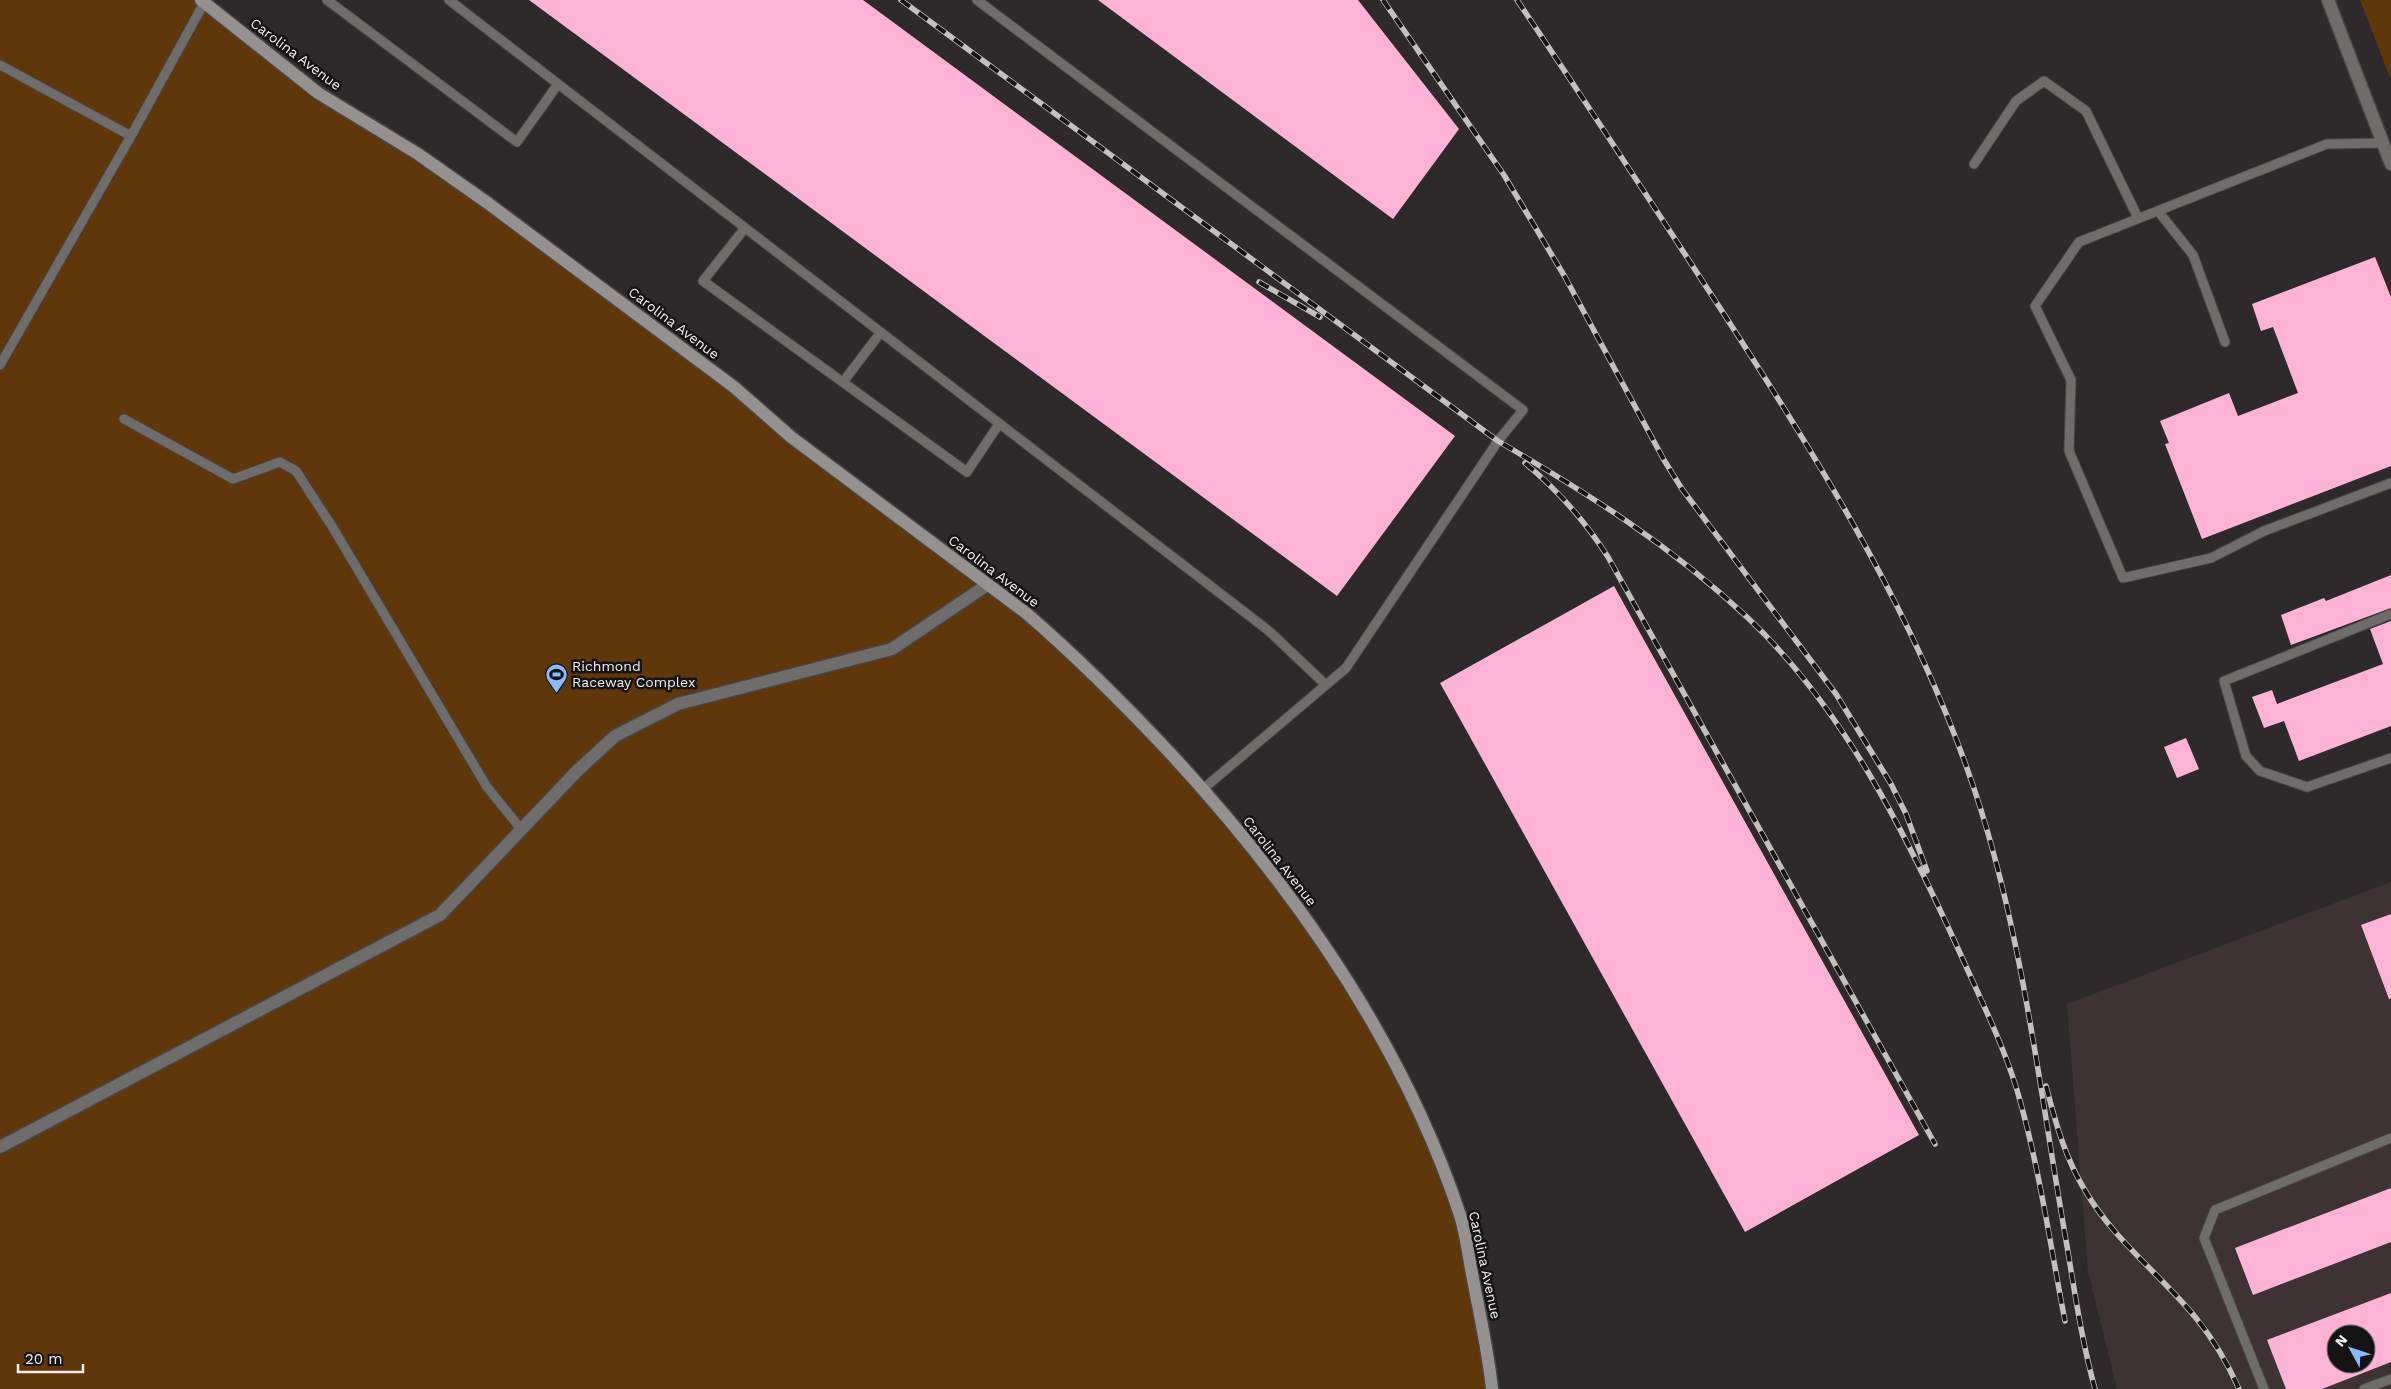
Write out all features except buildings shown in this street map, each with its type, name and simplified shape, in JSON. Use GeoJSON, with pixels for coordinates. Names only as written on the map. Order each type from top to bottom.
{"type":"FeatureCollection","features":[{"type":"Feature","properties":{"kind":"street"},"geometry":{"type":"LineString","coordinates":[[2328,0],[2391,164]]}},
{"type":"Feature","properties":{"kind":"street","name":"Carolina Avenue"},"geometry":{"type":"LineString","coordinates":[[203,1],[318,93],[418,154],[734,386],[792,437],[1026,613],[1058,640],[1130,710],[1203,789],[1292,898],[1352,985],[1385,1044],[1419,1112],[1460,1216],[1467,1242],[1492,1389]]}},
{"type":"Feature","properties":{"kind":"street"},"geometry":{"type":"LineString","coordinates":[[0,1147],[440,915],[577,771],[615,736],[678,704],[892,649],[987,585]]}},
{"type":"Feature","properties":{"kind":"lane"},"geometry":{"type":"LineString","coordinates":[[327,0],[517,142],[558,84]]}},
{"type":"Feature","properties":{"kind":"lane"},"geometry":{"type":"LineString","coordinates":[[449,0],[1269,632],[1326,685]]}},
{"type":"Feature","properties":{"kind":"lane"},"geometry":{"type":"LineString","coordinates":[[978,0],[1523,410],[1498,441],[1346,668],[1203,789]]}},
{"type":"Feature","properties":{"kind":"lane"},"geometry":{"type":"LineString","coordinates":[[0,365],[131,136],[203,1]]}},
{"type":"Feature","properties":{"kind":"lane"},"geometry":{"type":"LineString","coordinates":[[0,65],[131,136]]}},
{"type":"Feature","properties":{"kind":"lane"},"geometry":{"type":"LineString","coordinates":[[1974,164],[2016,102],[2044,80],[2086,111],[2138,218]]}},
{"type":"Feature","properties":{"kind":"lane"},"geometry":{"type":"LineString","coordinates":[[2383,143],[2328,144],[2080,242],[2035,306],[2071,380],[2069,451],[2124,578],[2211,558],[2264,531],[2391,483]]}},
{"type":"Feature","properties":{"kind":"lane"},"geometry":{"type":"LineString","coordinates":[[2158,211],[2193,255],[2225,342]]}},
{"type":"Feature","properties":{"kind":"lane"},"geometry":{"type":"LineString","coordinates":[[745,228],[703,280],[967,472],[1000,424]]}},
{"type":"Feature","properties":{"kind":"lane"},"geometry":{"type":"LineString","coordinates":[[842,382],[881,332]]}},
{"type":"Feature","properties":{"kind":"lane"},"geometry":{"type":"LineString","coordinates":[[124,419],[233,479],[280,462],[296,471],[333,528],[487,787],[521,830]]}},
{"type":"Feature","properties":{"kind":"lane"},"geometry":{"type":"LineString","coordinates":[[2391,614],[2224,681],[2246,756],[2260,771],[2307,787],[2391,758]]}},
{"type":"Feature","properties":{"kind":"lane"},"geometry":{"type":"LineString","coordinates":[[2264,1389],[2204,1238],[2216,1210],[2391,1138]]}},
{"type":"Feature","properties":{"kind":"lane"},"geometry":{"type":"LineString","coordinates":[[2364,1389],[2391,1379]]}},
{"type":"Feature","properties":{"kind":"shaded area","name":"Richmond Raceway Complex"},"geometry":{"type":"Polygon","coordinates":[[[0,0],[201,0],[318,93],[418,154],[1058,640],[1251,845],[1385,1044],[1460,1216],[1492,1389],[0,1389],[0,0]]]}},
{"type":"Feature","properties":{"kind":"shaded area"},"geometry":{"type":"Polygon","coordinates":[[[2360,0],[2391,0],[2391,80],[2360,0]]]}},
{"type":"Feature","properties":{"kind":"shaded area"},"geometry":{"type":"Polygon","coordinates":[[[2391,882],[2391,1389],[2117,1389],[2088,1271],[2067,1004],[2391,882]]]}},
{"type":"Feature","properties":{"kind":"railway"},"geometry":{"type":"LineString","coordinates":[[901,0],[1498,441],[1597,501],[1689,567],[1748,618],[1782,654],[1814,692],[1843,733],[1895,819],[1918,863],[1998,1038],[2017,1090],[2032,1147],[2065,1321]]}},
{"type":"Feature","properties":{"kind":"railway"},"geometry":{"type":"LineString","coordinates":[[1383,0],[1504,175],[1565,277],[1664,460],[1682,489],[1836,694],[1891,784],[1906,814],[1927,871]]}},
{"type":"Feature","properties":{"kind":"railway"},"geometry":{"type":"LineString","coordinates":[[1517,0],[1670,231],[1796,428],[1868,550],[1901,613],[1931,677],[1958,743],[1981,810],[2009,917],[2031,1026],[2079,1318],[2095,1389]]}},
{"type":"Feature","properties":{"kind":"railway"},"geometry":{"type":"LineString","coordinates":[[1259,282],[1320,317]]}},
{"type":"Feature","properties":{"kind":"railway"},"geometry":{"type":"LineString","coordinates":[[1525,463],[1571,507],[1608,557],[1935,1144]]}},
{"type":"Feature","properties":{"kind":"railway"},"geometry":{"type":"LineString","coordinates":[[2046,1086],[2067,1154],[2086,1192],[2110,1226],[2182,1302],[2202,1326],[2220,1352],[2239,1389]]}},
{"type":"Feature","properties":{"kind":"place","name":"Richmond Raceway Complex"},"geometry":{"type":"Point","coordinates":[556,693]}}]}
